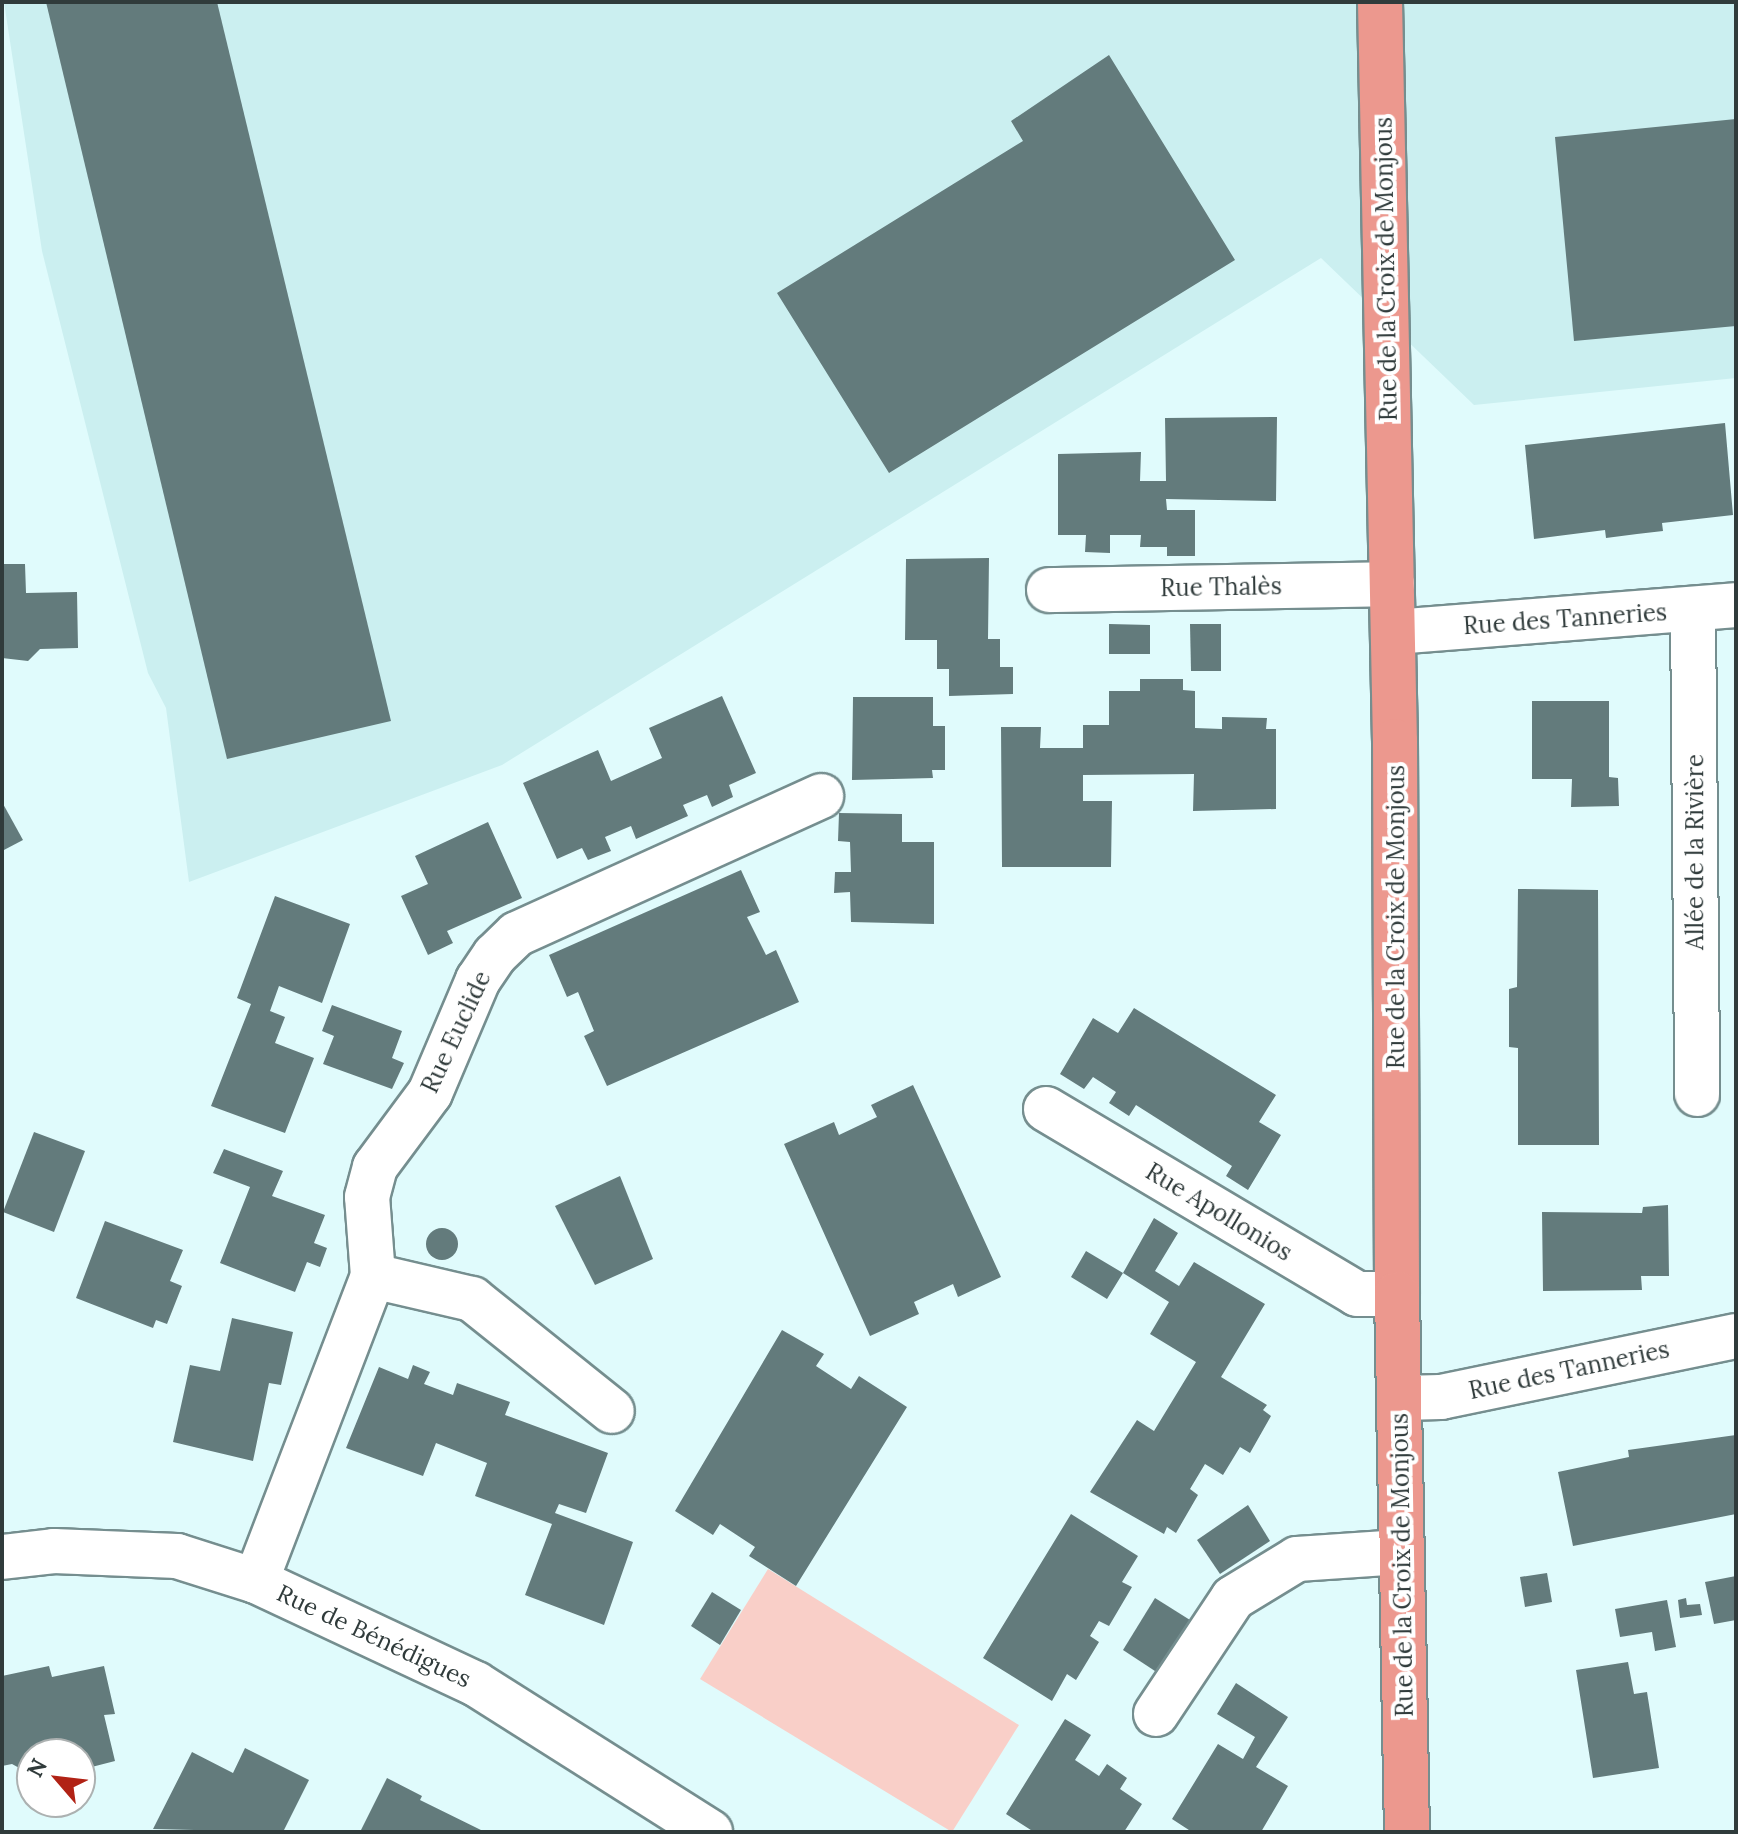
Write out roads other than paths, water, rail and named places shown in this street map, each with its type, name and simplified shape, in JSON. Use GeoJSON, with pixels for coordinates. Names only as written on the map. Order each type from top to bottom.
{"type":"FeatureCollection","features":[{"type":"Feature","properties":{"kind":"main road","name":"Rue de la Croix de Monjous"},"geometry":{"type":"LineString","coordinates":[[1380,2],[1394,632],[1397,1294],[1407,1832]]}},
{"type":"Feature","properties":{"kind":"street","name":"Rue Thalès"},"geometry":{"type":"LineString","coordinates":[[1049,590],[1392,584]]}},
{"type":"Feature","properties":{"kind":"street","name":"Rue des Tanneries"},"geometry":{"type":"LineString","coordinates":[[1394,632],[1736,605]]}},
{"type":"Feature","properties":{"kind":"street","name":"Allée de la Rivière"},"geometry":{"type":"LineString","coordinates":[[1693,610],[1697,1094]]}},
{"type":"Feature","properties":{"kind":"street","name":"Rue Euclide"},"geometry":{"type":"LineString","coordinates":[[256,1581],[373,1276],[367,1197],[375,1167],[430,1093],[478,980],[495,955],[517,934],[821,796]]}},
{"type":"Feature","properties":{"kind":"street","name":"Rue Apollonios"},"geometry":{"type":"LineString","coordinates":[[1046,1109],[1357,1294],[1397,1294]]}},
{"type":"Feature","properties":{"kind":"street"},"geometry":{"type":"LineString","coordinates":[[373,1276],[472,1299],[612,1411]]}},
{"type":"Feature","properties":{"kind":"street","name":"Rue des Tanneries"},"geometry":{"type":"LineString","coordinates":[[1401,1398],[1441,1397],[1736,1336]]}},
{"type":"Feature","properties":{"kind":"street","name":"Rue de Bénédigues"},"geometry":{"type":"LineString","coordinates":[[2,1557],[54,1551],[177,1556],[256,1581],[476,1684],[710,1832]]}},
{"type":"Feature","properties":{"kind":"street"},"geometry":{"type":"LineString","coordinates":[[1156,1714],[1233,1598],[1297,1559],[1401,1552]]}}]}
